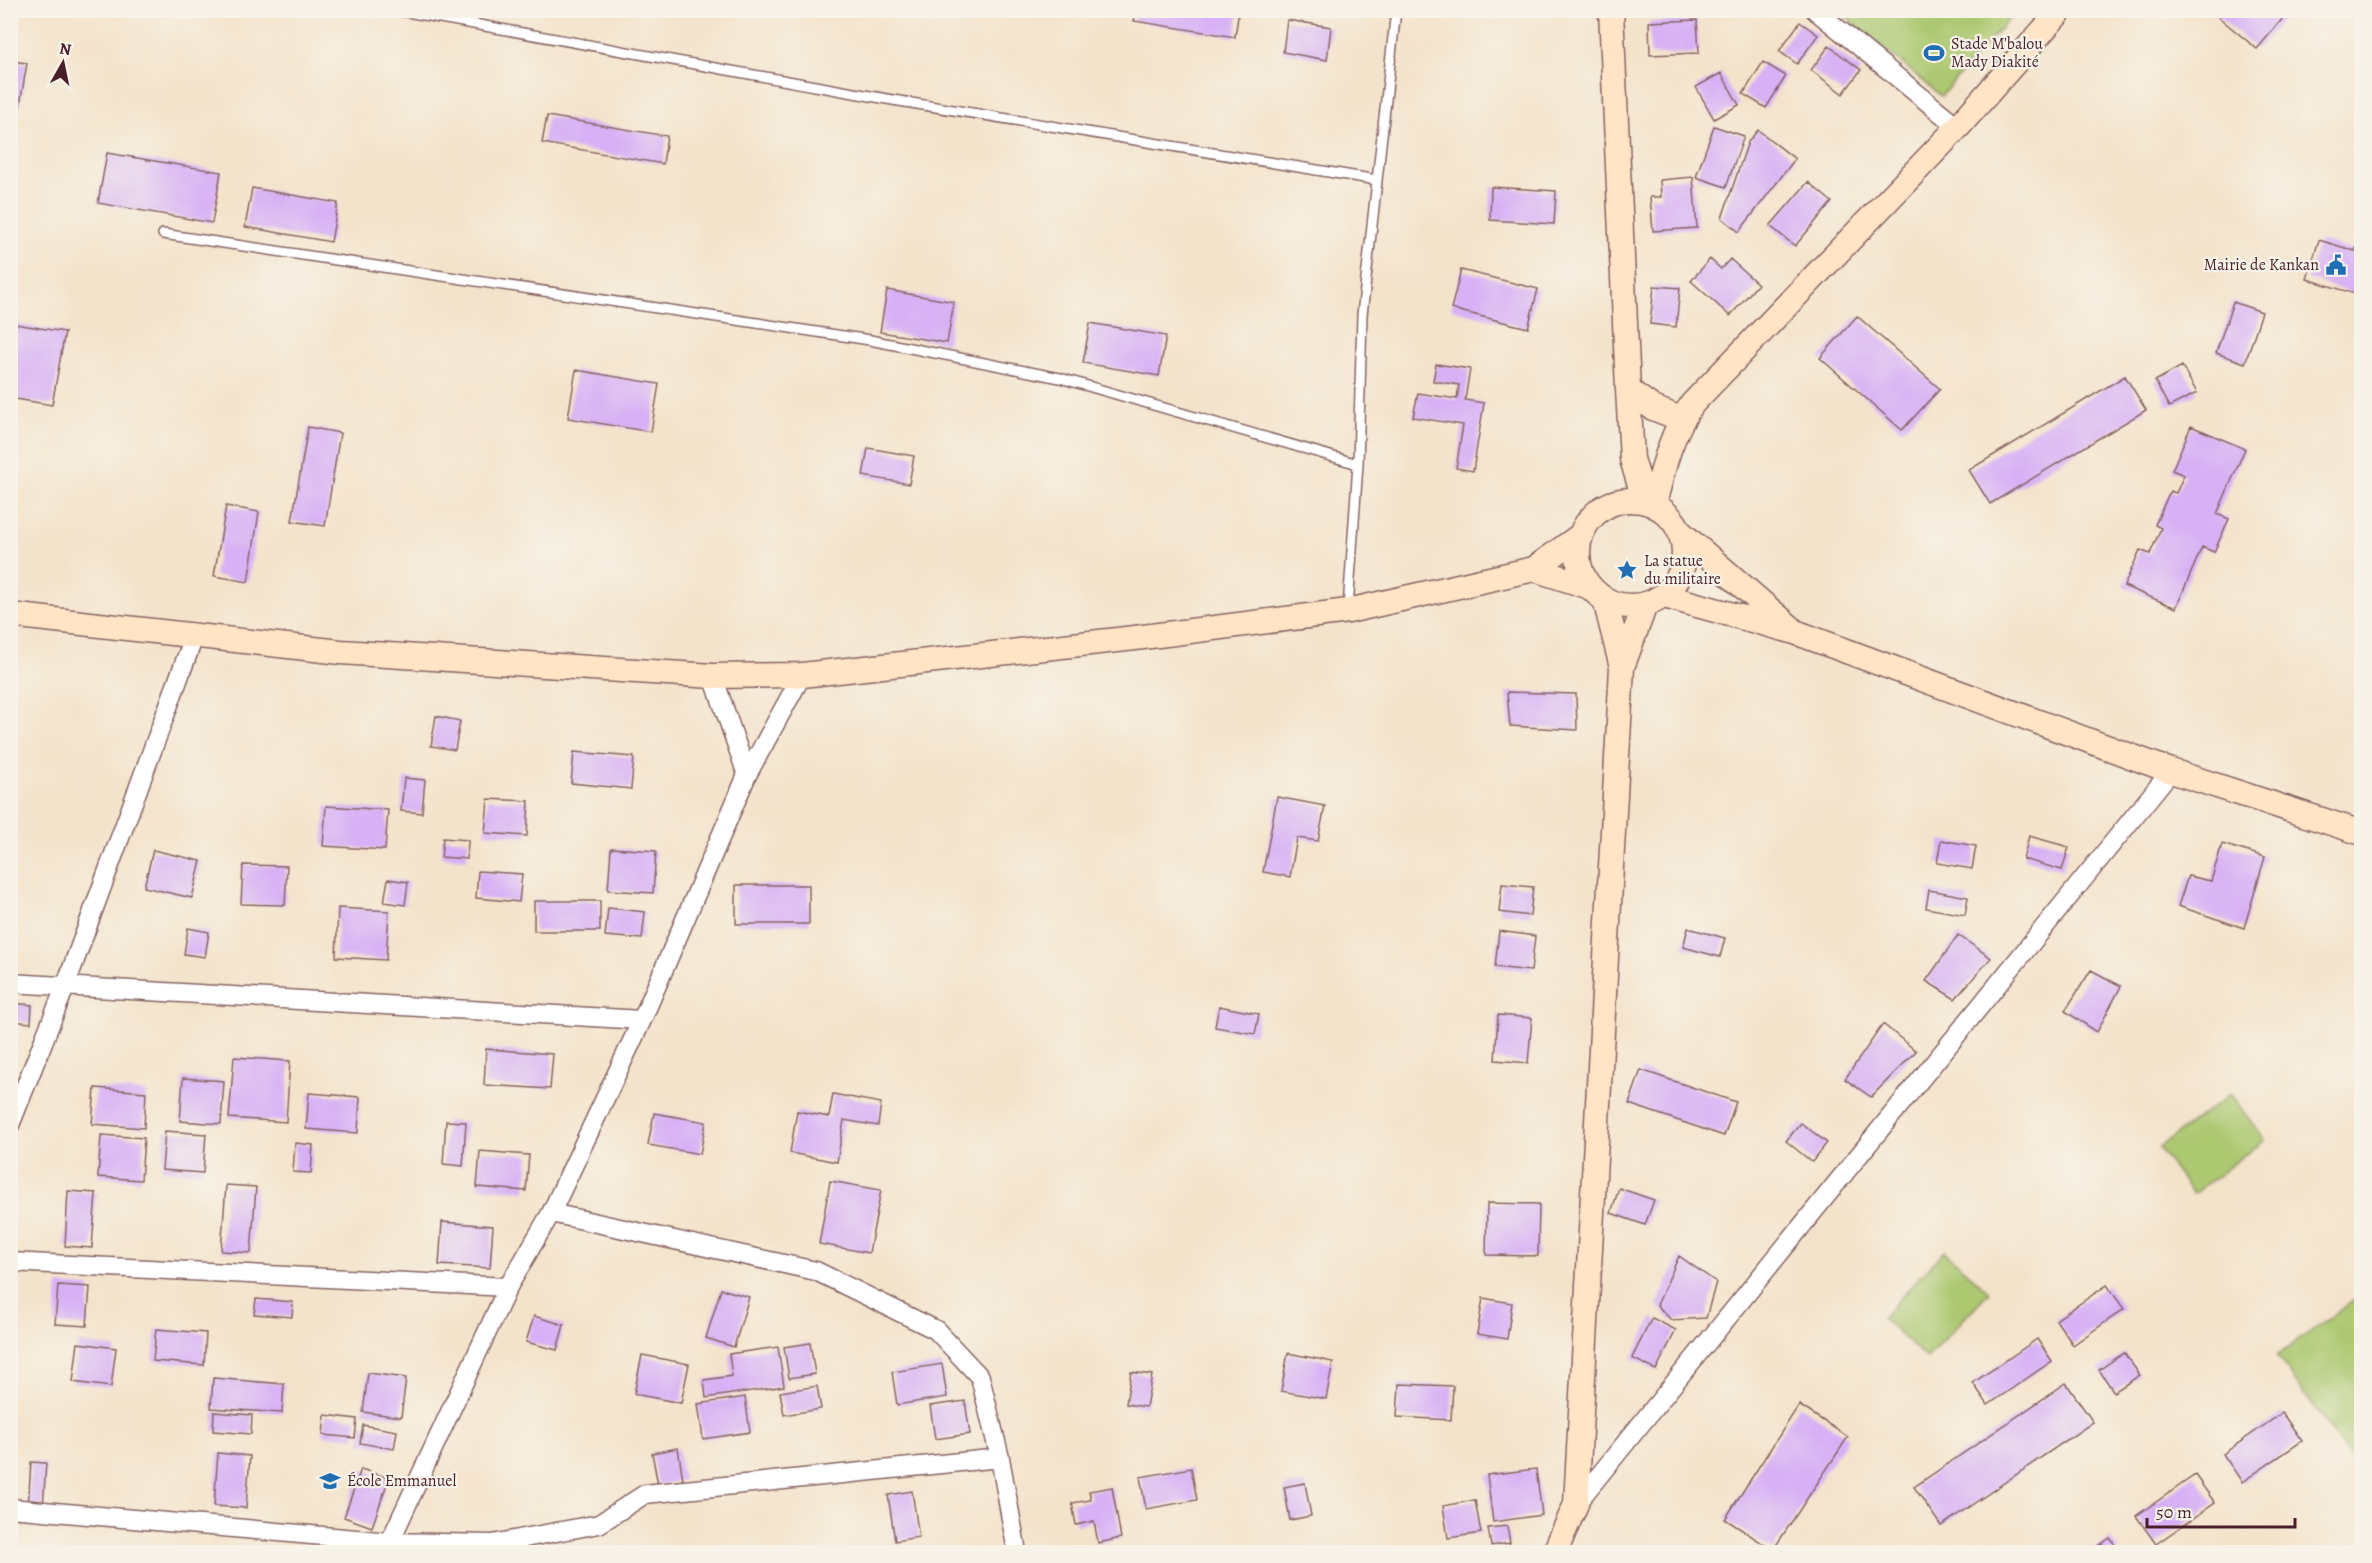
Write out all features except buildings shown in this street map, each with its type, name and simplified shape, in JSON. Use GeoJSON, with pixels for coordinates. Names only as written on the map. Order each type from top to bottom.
{"type":"FeatureCollection","features":[{"type":"Feature","properties":{"kind":"main road"},"geometry":{"type":"LineString","coordinates":[[1611,10],[1632,459],[1650,504]]}},
{"type":"Feature","properties":{"kind":"main road"},"geometry":{"type":"LineString","coordinates":[[1650,504],[1681,419],[1693,403],[1958,127],[2061,10]]}},
{"type":"Feature","properties":{"kind":"main road"},"geometry":{"type":"LineString","coordinates":[[1628,390],[1653,408],[1681,419]]}},
{"type":"Feature","properties":{"kind":"main road"},"geometry":{"type":"LineString","coordinates":[[1611,504],[1632,459]]}},
{"type":"Feature","properties":{"kind":"main road"},"geometry":{"type":"LineString","coordinates":[[1555,1552],[1576,1504],[1622,667],[1597,593],[1581,571],[1578,553],[1581,535],[1588,522],[1611,504],[1628,501],[1650,504],[1673,521],[1680,532],[1685,549],[1683,567],[1676,583],[1654,600],[1622,667]]}},
{"type":"Feature","properties":{"kind":"main road"},"geometry":{"type":"LineString","coordinates":[[1680,532],[1795,632]]}},
{"type":"Feature","properties":{"kind":"main road"},"geometry":{"type":"LineString","coordinates":[[10,615],[341,651],[713,675],[802,675],[1135,638],[1348,611],[1534,569],[1581,535]]}},
{"type":"Feature","properties":{"kind":"main road"},"geometry":{"type":"LineString","coordinates":[[1534,569],[1624,606],[1654,600],[1795,632],[2170,771],[2361,833]]}},
{"type":"Feature","properties":{"kind":"street"},"geometry":{"type":"LineString","coordinates":[[1815,10],[1958,127]]}},
{"type":"Feature","properties":{"kind":"street"},"geometry":{"type":"LineString","coordinates":[[10,1125],[65,987],[195,634]]}},
{"type":"Feature","properties":{"kind":"street"},"geometry":{"type":"LineString","coordinates":[[713,675],[747,775]]}},
{"type":"Feature","properties":{"kind":"street"},"geometry":{"type":"LineString","coordinates":[[387,1547],[508,1287],[551,1213],[642,1020],[747,775],[802,675]]}},
{"type":"Feature","properties":{"kind":"street"},"geometry":{"type":"LineString","coordinates":[[1576,1504],[2170,771]]}},
{"type":"Feature","properties":{"kind":"street"},"geometry":{"type":"LineString","coordinates":[[10,983],[642,1020]]}},
{"type":"Feature","properties":{"kind":"street"},"geometry":{"type":"LineString","coordinates":[[551,1213],[816,1271],[936,1330],[980,1377],[1000,1458],[1017,1552]]}},
{"type":"Feature","properties":{"kind":"street"},"geometry":{"type":"LineString","coordinates":[[10,1262],[508,1287]]}},
{"type":"Feature","properties":{"kind":"street"},"geometry":{"type":"LineString","coordinates":[[10,1508],[387,1547],[492,1544],[599,1524],[645,1494],[1000,1458]]}},
{"type":"Feature","properties":{"kind":"lane"},"geometry":{"type":"LineString","coordinates":[[396,10],[887,99],[1377,180]]}},
{"type":"Feature","properties":{"kind":"lane"},"geometry":{"type":"LineString","coordinates":[[1348,611],[1358,464],[1362,315],[1396,10]]}},
{"type":"Feature","properties":{"kind":"lane"},"geometry":{"type":"LineString","coordinates":[[163,234],[881,343],[1060,378],[1358,464]]}},
{"type":"Feature","properties":{"kind":"green space","name":"Stade M'balou Mady Diakité"},"geometry":{"type":"Polygon","coordinates":[[[1839,11],[2016,11],[1941,96],[1839,11]]]}},
{"type":"Feature","properties":{"kind":"green space"},"geometry":{"type":"Polygon","coordinates":[[[2230,1094],[2265,1140],[2193,1194],[2158,1148],[2230,1094]]]}},
{"type":"Feature","properties":{"kind":"green space"},"geometry":{"type":"Polygon","coordinates":[[[1944,1251],[1989,1292],[1927,1358],[1882,1318],[1944,1251]]]}},
{"type":"Feature","properties":{"kind":"green space"},"geometry":{"type":"Polygon","coordinates":[[[2361,1295],[2361,1472],[2277,1356],[2361,1295]]]}},
{"type":"Feature","properties":{"kind":"place","name":"Stade M'balou Mady Diakité"},"geometry":{"type":"Point","coordinates":[1934,53]}},
{"type":"Feature","properties":{"kind":"place","name":"Mairie de Kankan"},"geometry":{"type":"Point","coordinates":[2336,265]}},
{"type":"Feature","properties":{"kind":"place","name":"La statue du militaire"},"geometry":{"type":"Point","coordinates":[1627,570]}},
{"type":"Feature","properties":{"kind":"place","name":"École Emmanuel"},"geometry":{"type":"Point","coordinates":[330,1481]}}]}
